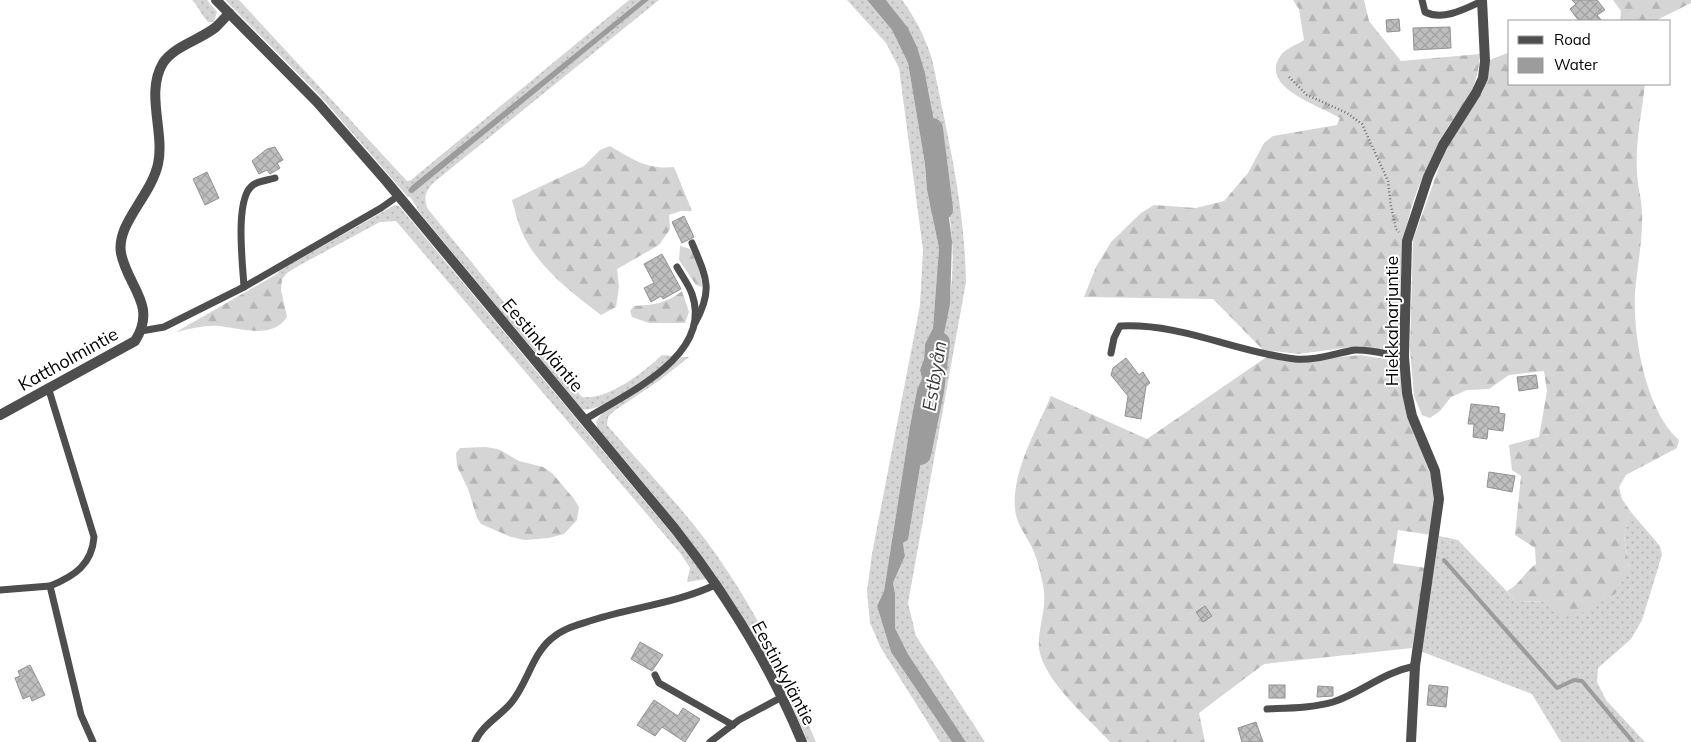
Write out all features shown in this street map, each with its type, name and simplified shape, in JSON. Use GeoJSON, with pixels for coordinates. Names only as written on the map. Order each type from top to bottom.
{"type":"FeatureCollection","features":[{"type":"Feature","properties":{"kind":"street","name":"Eestinkyläntie"},"geometry":{"type":"LineString","coordinates":[[216,0],[317,102],[398,196],[675,529],[717,584],[782,697],[802,742]]}},
{"type":"Feature","properties":{"kind":"street","name":"Hiekkaharjuntie"},"geometry":{"type":"LineString","coordinates":[[1411,742],[1415,666],[1438,499],[1434,471],[1412,416],[1407,394],[1404,357],[1407,241],[1432,169],[1443,145],[1476,93],[1482,78],[1485,60],[1482,1]]}},
{"type":"Feature","properties":{"kind":"street","name":"Kattholmintie"},"geometry":{"type":"LineString","coordinates":[[0,415],[135,341],[141,331],[144,318],[140,299],[121,253],[120,238],[125,224],[153,181],[158,162],[160,138],[156,87],[158,73],[165,61],[215,28],[229,14]]}},
{"type":"Feature","properties":{"kind":"lane"},"geometry":{"type":"LineString","coordinates":[[1422,0],[1425,12],[1432,16],[1448,15],[1482,1]]}},
{"type":"Feature","properties":{"kind":"lane"},"geometry":{"type":"LineString","coordinates":[[244,287],[241,226],[246,194],[253,185],[275,178]]}},
{"type":"Feature","properties":{"kind":"lane"},"geometry":{"type":"LineString","coordinates":[[141,331],[164,327],[244,287],[364,218],[398,196]]}},
{"type":"Feature","properties":{"kind":"lane"},"geometry":{"type":"LineString","coordinates":[[584,420],[666,368],[682,351],[705,305],[708,290],[703,270],[692,243]]}},
{"type":"Feature","properties":{"kind":"lane"},"geometry":{"type":"LineString","coordinates":[[677,267],[692,294],[695,324]]}},
{"type":"Feature","properties":{"kind":"lane"},"geometry":{"type":"LineString","coordinates":[[1111,352],[1114,338],[1120,326],[1142,325],[1185,331],[1232,346],[1296,359],[1357,350],[1404,357]]}},
{"type":"Feature","properties":{"kind":"lane"},"geometry":{"type":"LineString","coordinates":[[0,590],[50,586],[82,568],[93,553],[94,537],[48,387]]}},
{"type":"Feature","properties":{"kind":"lane"},"geometry":{"type":"LineString","coordinates":[[475,742],[488,725],[510,704],[538,653],[550,639],[566,629],[614,614],[701,592],[717,584]]}},
{"type":"Feature","properties":{"kind":"lane"},"geometry":{"type":"LineString","coordinates":[[50,586],[81,715],[93,742]]}},
{"type":"Feature","properties":{"kind":"lane"},"geometry":{"type":"LineString","coordinates":[[1267,709],[1315,706],[1334,702],[1394,671],[1415,666]]}},
{"type":"Feature","properties":{"kind":"lane"},"geometry":{"type":"LineString","coordinates":[[655,675],[659,683],[732,725]]}},
{"type":"Feature","properties":{"kind":"lane"},"geometry":{"type":"LineString","coordinates":[[710,742],[732,725],[782,697]]}},
{"type":"Feature","properties":{"kind":"path"},"geometry":{"type":"LineString","coordinates":[[1289,77],[1307,94],[1347,113],[1362,124],[1388,181],[1396,229],[1407,241]]}},
{"type":"Feature","properties":{"kind":"green space"},"geometry":{"type":"Polygon","coordinates":[[[192,0],[207,0],[217,12],[214,22],[208,22],[192,0]]]}},
{"type":"Feature","properties":{"kind":"green space"},"geometry":{"type":"Polygon","coordinates":[[[225,0],[239,0],[407,181],[411,180],[629,0],[641,0],[411,186],[408,190],[414,192],[649,0],[659,0],[433,183],[428,189],[426,201],[427,208],[582,397],[603,395],[625,384],[662,355],[674,356],[630,390],[602,405],[591,409],[582,409],[420,213],[411,198],[407,196],[322,98],[225,0]]]}},
{"type":"Feature","properties":{"kind":"green space"},"geometry":{"type":"Polygon","coordinates":[[[847,0],[867,0],[892,30],[908,63],[925,164],[927,190],[939,248],[933,328],[925,344],[924,359],[920,370],[922,378],[917,390],[910,426],[884,591],[877,606],[891,652],[952,742],[940,742],[881,648],[870,623],[867,591],[872,554],[920,305],[923,250],[899,68],[886,43],[847,0]]]}},
{"type":"Feature","properties":{"kind":"green space"},"geometry":{"type":"Polygon","coordinates":[[[886,0],[902,0],[920,28],[932,59],[959,198],[965,254],[966,282],[908,603],[916,636],[985,742],[966,742],[908,654],[895,628],[895,593],[893,583],[905,556],[903,543],[908,540],[925,437],[926,399],[932,387],[944,333],[950,297],[953,260],[950,217],[938,175],[930,102],[921,60],[913,40],[886,0]]]}},
{"type":"Feature","properties":{"kind":"green space"},"geometry":{"type":"Polygon","coordinates":[[[1293,0],[1364,0],[1369,21],[1401,61],[1480,54],[1473,88],[1437,146],[1417,191],[1411,210],[1406,230],[1401,270],[1400,353],[1359,346],[1299,354],[1263,350],[1213,299],[1084,297],[1096,267],[1111,242],[1141,213],[1154,205],[1196,208],[1224,201],[1248,173],[1264,143],[1273,136],[1337,125],[1340,118],[1294,94],[1277,77],[1276,66],[1281,55],[1304,40],[1299,9],[1293,0]]]}},
{"type":"Feature","properties":{"kind":"green space"},"geometry":{"type":"Polygon","coordinates":[[[1613,0],[1691,0],[1691,3],[1657,20],[1620,20],[1621,11],[1613,0]]]}},
{"type":"Feature","properties":{"kind":"green space"},"geometry":{"type":"Polygon","coordinates":[[[1508,53],[1508,85],[1645,85],[1637,150],[1637,176],[1642,208],[1642,223],[1635,293],[1636,330],[1650,392],[1667,427],[1679,440],[1677,448],[1626,475],[1619,487],[1622,499],[1630,511],[1624,536],[1629,568],[1615,594],[1579,615],[1564,616],[1549,601],[1517,602],[1507,591],[1515,586],[1536,564],[1535,548],[1515,535],[1521,476],[1512,470],[1509,445],[1539,437],[1547,391],[1544,371],[1509,375],[1489,389],[1467,390],[1451,397],[1440,411],[1430,418],[1422,415],[1414,396],[1410,349],[1413,240],[1446,148],[1483,91],[1490,60],[1508,53]]]}},
{"type":"Feature","properties":{"kind":"green space"},"geometry":{"type":"Polygon","coordinates":[[[610,146],[648,165],[674,167],[692,211],[681,211],[669,215],[670,229],[659,245],[617,269],[619,287],[616,307],[601,315],[555,277],[535,255],[521,230],[512,200],[584,166],[600,150],[610,146]]]}},
{"type":"Feature","properties":{"kind":"green space"},"geometry":{"type":"Polygon","coordinates":[[[395,205],[399,206],[683,547],[706,579],[687,582],[690,568],[681,554],[396,221],[380,222],[300,265],[287,273],[282,279],[277,274],[280,270],[395,205]]]}},
{"type":"Feature","properties":{"kind":"green space"},"geometry":{"type":"Polygon","coordinates":[[[680,246],[690,249],[700,272],[702,287],[696,285],[679,260],[680,246]]]}},
{"type":"Feature","properties":{"kind":"green space"},"geometry":{"type":"Polygon","coordinates":[[[277,274],[282,279],[281,290],[287,317],[281,324],[273,328],[256,331],[214,326],[176,332],[277,274]]]}},
{"type":"Feature","properties":{"kind":"green space"},"geometry":{"type":"Polygon","coordinates":[[[682,291],[689,312],[685,323],[649,323],[632,317],[630,311],[634,306],[660,303],[682,291]]]}},
{"type":"Feature","properties":{"kind":"green space"},"geometry":{"type":"Polygon","coordinates":[[[1361,355],[1401,362],[1420,447],[1431,476],[1436,501],[1431,535],[1398,530],[1393,563],[1426,568],[1412,648],[1264,664],[1199,713],[1205,742],[1110,742],[1068,699],[1049,674],[1043,661],[1039,649],[1039,641],[1044,602],[1043,585],[1034,552],[1016,515],[1016,485],[1020,470],[1025,454],[1051,396],[1147,439],[1268,356],[1298,361],[1361,355]]]}},
{"type":"Feature","properties":{"kind":"green space"},"geometry":{"type":"Polygon","coordinates":[[[681,357],[689,357],[660,380],[614,411],[608,417],[607,425],[686,515],[715,552],[741,592],[776,655],[816,742],[808,742],[766,656],[716,577],[660,502],[598,429],[596,422],[602,413],[681,357]]]}},
{"type":"Feature","properties":{"kind":"green space"},"geometry":{"type":"Polygon","coordinates":[[[485,447],[498,449],[519,461],[543,467],[552,473],[579,507],[577,520],[564,534],[549,538],[525,540],[511,537],[481,524],[457,466],[456,453],[460,448],[485,447]]]}},
{"type":"Feature","properties":{"kind":"green space"},"geometry":{"type":"Polygon","coordinates":[[[1630,511],[1660,546],[1662,555],[1642,620],[1631,639],[1598,668],[1597,682],[1606,700],[1645,742],[1561,742],[1532,694],[1420,651],[1439,536],[1458,540],[1517,602],[1549,601],[1629,568],[1624,536],[1630,511]]]}},
{"type":"Feature","properties":{"kind":"water"},"geometry":{"type":"Polygon","coordinates":[[[641,0],[649,0],[414,192],[410,193],[408,190],[411,186],[641,0]]]}},
{"type":"Feature","properties":{"kind":"water"},"geometry":{"type":"Polygon","coordinates":[[[867,0],[886,0],[908,28],[917,47],[925,73],[935,127],[937,173],[947,203],[952,241],[950,304],[932,387],[926,399],[925,437],[908,540],[903,543],[905,556],[893,583],[895,593],[895,628],[908,654],[966,742],[952,742],[891,652],[877,606],[884,591],[910,426],[917,390],[922,378],[920,370],[924,359],[925,344],[933,328],[939,248],[927,190],[925,164],[908,63],[892,30],[867,0]]]}},
{"type":"Feature","properties":{"kind":"building"},"geometry":{"type":"Polygon","coordinates":[[[1572,0],[1597,0],[1605,10],[1597,15],[1601,20],[1578,20],[1570,9],[1576,4],[1572,0]]]}},
{"type":"Feature","properties":{"kind":"building"},"geometry":{"type":"Polygon","coordinates":[[[1399,19],[1400,31],[1387,32],[1386,20],[1399,19]]]}},
{"type":"Feature","properties":{"kind":"building"},"geometry":{"type":"Polygon","coordinates":[[[1450,27],[1451,48],[1414,50],[1413,28],[1450,27]]]}},
{"type":"Feature","properties":{"kind":"building"},"geometry":{"type":"Polygon","coordinates":[[[275,147],[283,160],[277,163],[280,168],[270,174],[267,170],[259,174],[252,161],[267,149],[275,147]]]}},
{"type":"Feature","properties":{"kind":"building"},"geometry":{"type":"Polygon","coordinates":[[[207,172],[219,198],[205,205],[193,179],[207,172]]]}},
{"type":"Feature","properties":{"kind":"building"},"geometry":{"type":"Polygon","coordinates":[[[684,216],[694,237],[682,243],[672,222],[684,216]]]}},
{"type":"Feature","properties":{"kind":"building"},"geometry":{"type":"Polygon","coordinates":[[[662,254],[681,289],[663,299],[661,296],[651,302],[644,288],[654,283],[644,264],[662,254]]]}},
{"type":"Feature","properties":{"kind":"building"},"geometry":{"type":"Polygon","coordinates":[[[1126,358],[1139,375],[1143,372],[1150,383],[1146,386],[1141,419],[1125,416],[1128,396],[1111,375],[1113,368],[1126,358]]]}},
{"type":"Feature","properties":{"kind":"building"},"geometry":{"type":"Polygon","coordinates":[[[1536,375],[1538,388],[1519,391],[1517,377],[1536,375]]]}},
{"type":"Feature","properties":{"kind":"building"},"geometry":{"type":"Polygon","coordinates":[[[1471,404],[1499,407],[1499,413],[1505,414],[1503,431],[1488,429],[1487,439],[1473,437],[1474,424],[1468,424],[1471,404]]]}},
{"type":"Feature","properties":{"kind":"building"},"geometry":{"type":"Polygon","coordinates":[[[1489,472],[1515,476],[1512,492],[1487,487],[1489,472]]]}},
{"type":"Feature","properties":{"kind":"building"},"geometry":{"type":"Polygon","coordinates":[[[1205,606],[1212,616],[1203,622],[1196,612],[1205,606]]]}},
{"type":"Feature","properties":{"kind":"building"},"geometry":{"type":"Polygon","coordinates":[[[640,642],[663,655],[652,671],[631,659],[640,642]]]}},
{"type":"Feature","properties":{"kind":"building"},"geometry":{"type":"Polygon","coordinates":[[[30,665],[45,695],[32,701],[30,696],[23,699],[15,678],[20,676],[18,671],[30,665]]]}},
{"type":"Feature","properties":{"kind":"building"},"geometry":{"type":"Polygon","coordinates":[[[1269,685],[1285,685],[1285,698],[1269,698],[1269,685]]]}},
{"type":"Feature","properties":{"kind":"building"},"geometry":{"type":"Polygon","coordinates":[[[1429,685],[1448,687],[1446,707],[1427,705],[1429,685]]]}},
{"type":"Feature","properties":{"kind":"building"},"geometry":{"type":"Polygon","coordinates":[[[1318,686],[1333,687],[1333,696],[1317,697],[1318,686]]]}},
{"type":"Feature","properties":{"kind":"building"},"geometry":{"type":"Polygon","coordinates":[[[654,700],[678,716],[683,708],[700,719],[685,742],[662,727],[655,736],[637,725],[654,700]]]}},
{"type":"Feature","properties":{"kind":"building"},"geometry":{"type":"Polygon","coordinates":[[[1256,722],[1263,742],[1242,742],[1238,728],[1256,722]]]}},
{"type":"Feature","properties":{"kind":"waterway","name":"Estbyån"},"geometry":{"type":"LineString","coordinates":[[932,129],[942,209]]}},
{"type":"Feature","properties":{"kind":"waterway","name":"Estbyån"},"geometry":{"type":"LineString","coordinates":[[920,454],[933,391],[939,343]]}},
{"type":"Feature","properties":{"kind":"waterway"},"geometry":{"type":"LineString","coordinates":[[1444,560],[1557,688],[1574,680],[1582,681],[1633,742]]}}]}
